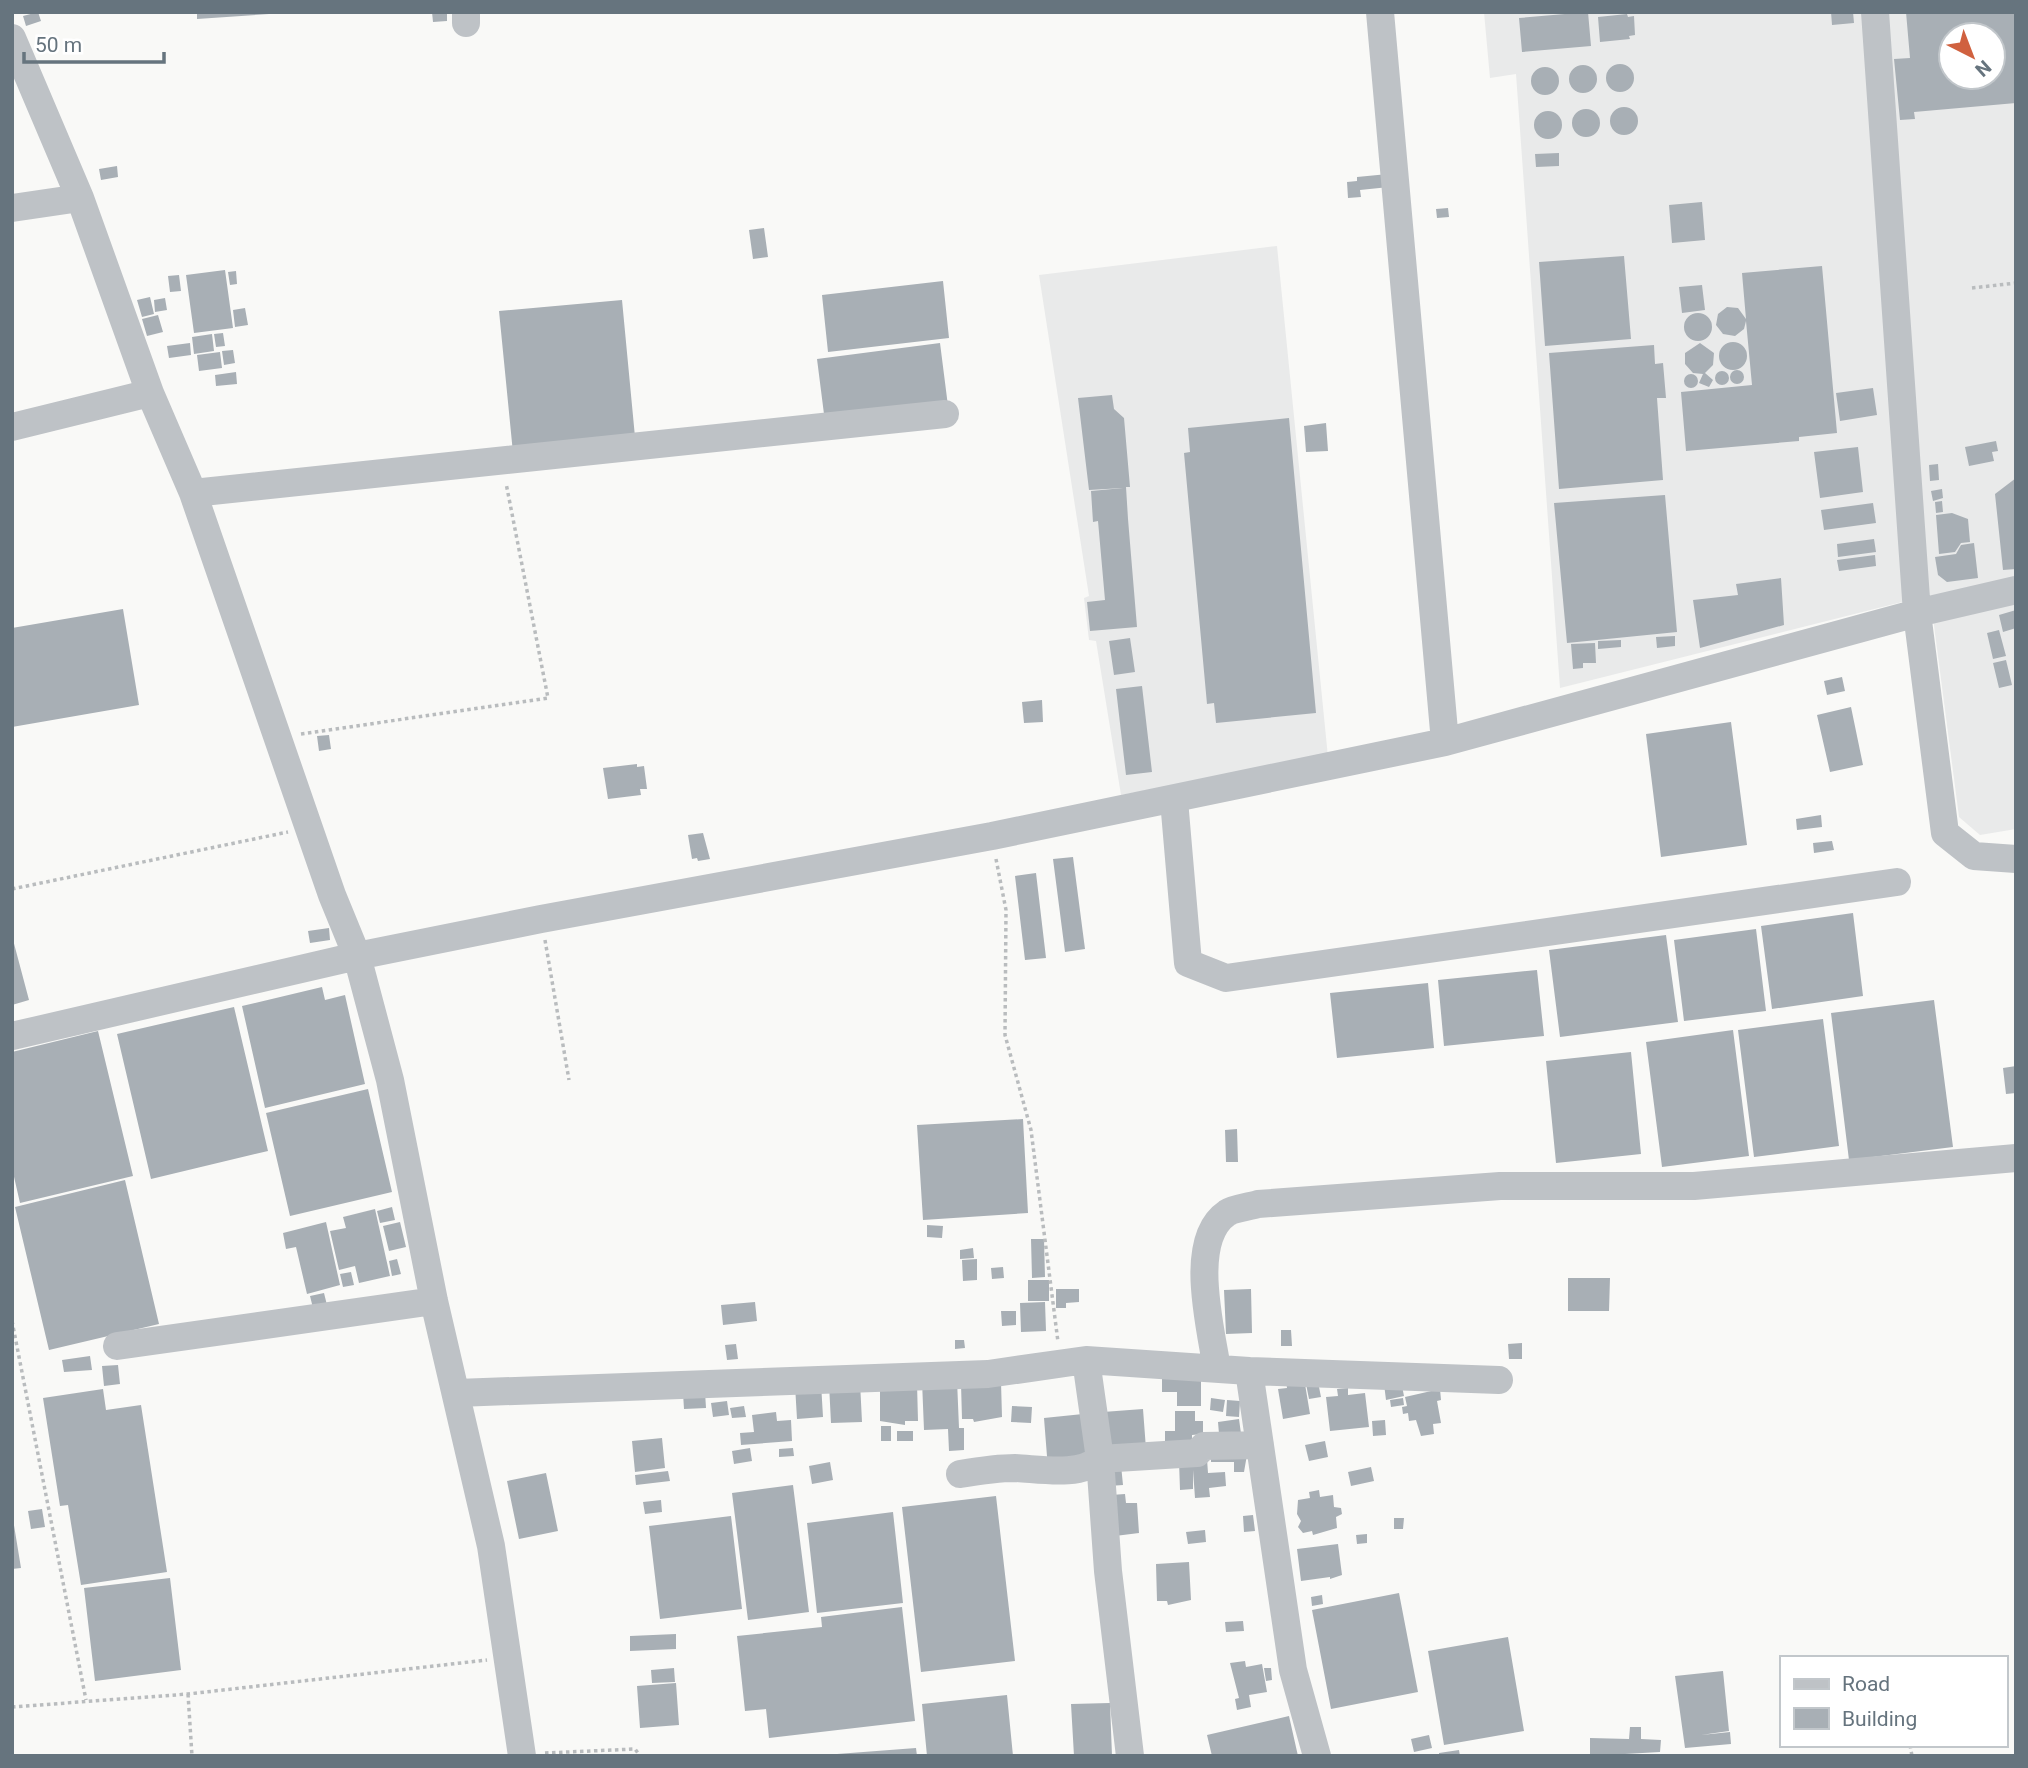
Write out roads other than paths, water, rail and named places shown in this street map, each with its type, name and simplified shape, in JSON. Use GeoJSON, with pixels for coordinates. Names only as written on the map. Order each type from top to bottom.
{"type":"FeatureCollection","features":[{"type":"Feature","properties":{"kind":"street"},"geometry":{"type":"LineString","coordinates":[[1380,12],[1445,742]]}},
{"type":"Feature","properties":{"kind":"street"},"geometry":{"type":"LineString","coordinates":[[1875,12],[1917,613],[1945,832],[1974,856],[2016,859]]}},
{"type":"Feature","properties":{"kind":"street"},"geometry":{"type":"LineString","coordinates":[[12,37],[80,198],[150,393],[193,493],[357,956],[390,1080],[434,1301],[491,1546],[522,1755]]}},
{"type":"Feature","properties":{"kind":"street"},"geometry":{"type":"LineString","coordinates":[[12,208],[80,198]]}},
{"type":"Feature","properties":{"kind":"street"},"geometry":{"type":"LineString","coordinates":[[12,427],[150,393]]}},
{"type":"Feature","properties":{"kind":"street"},"geometry":{"type":"LineString","coordinates":[[193,493],[945,414]]}},
{"type":"Feature","properties":{"kind":"street"},"geometry":{"type":"LineString","coordinates":[[12,1036],[357,956],[541,919],[992,836],[1445,742],[1917,613],[2016,590]]}},
{"type":"Feature","properties":{"kind":"street"},"geometry":{"type":"LineString","coordinates":[[1174,800],[1188,963],[1226,978],[1898,882]]}},
{"type":"Feature","properties":{"kind":"street"},"geometry":{"type":"LineString","coordinates":[[1217,1368],[1204,1283],[1206,1240],[1227,1213],[1258,1204],[1500,1186],[1694,1186],[2016,1158]]}},
{"type":"Feature","properties":{"kind":"street"},"geometry":{"type":"LineString","coordinates":[[117,1346],[434,1301]]}},
{"type":"Feature","properties":{"kind":"street"},"geometry":{"type":"LineString","coordinates":[[457,1393],[988,1374],[1073,1361],[1249,1371],[1499,1380]]}},
{"type":"Feature","properties":{"kind":"street"},"geometry":{"type":"LineString","coordinates":[[1073,1361],[1100,1459],[1108,1572],[1130,1756]]}},
{"type":"Feature","properties":{"kind":"street"},"geometry":{"type":"LineString","coordinates":[[1249,1371],[1293,1670],[1317,1756]]}},
{"type":"Feature","properties":{"kind":"street"},"geometry":{"type":"LineString","coordinates":[[960,1474],[991,1469],[1038,1471],[1091,1467],[1100,1459],[1196,1453],[1204,1446],[1259,1445]]}}]}
